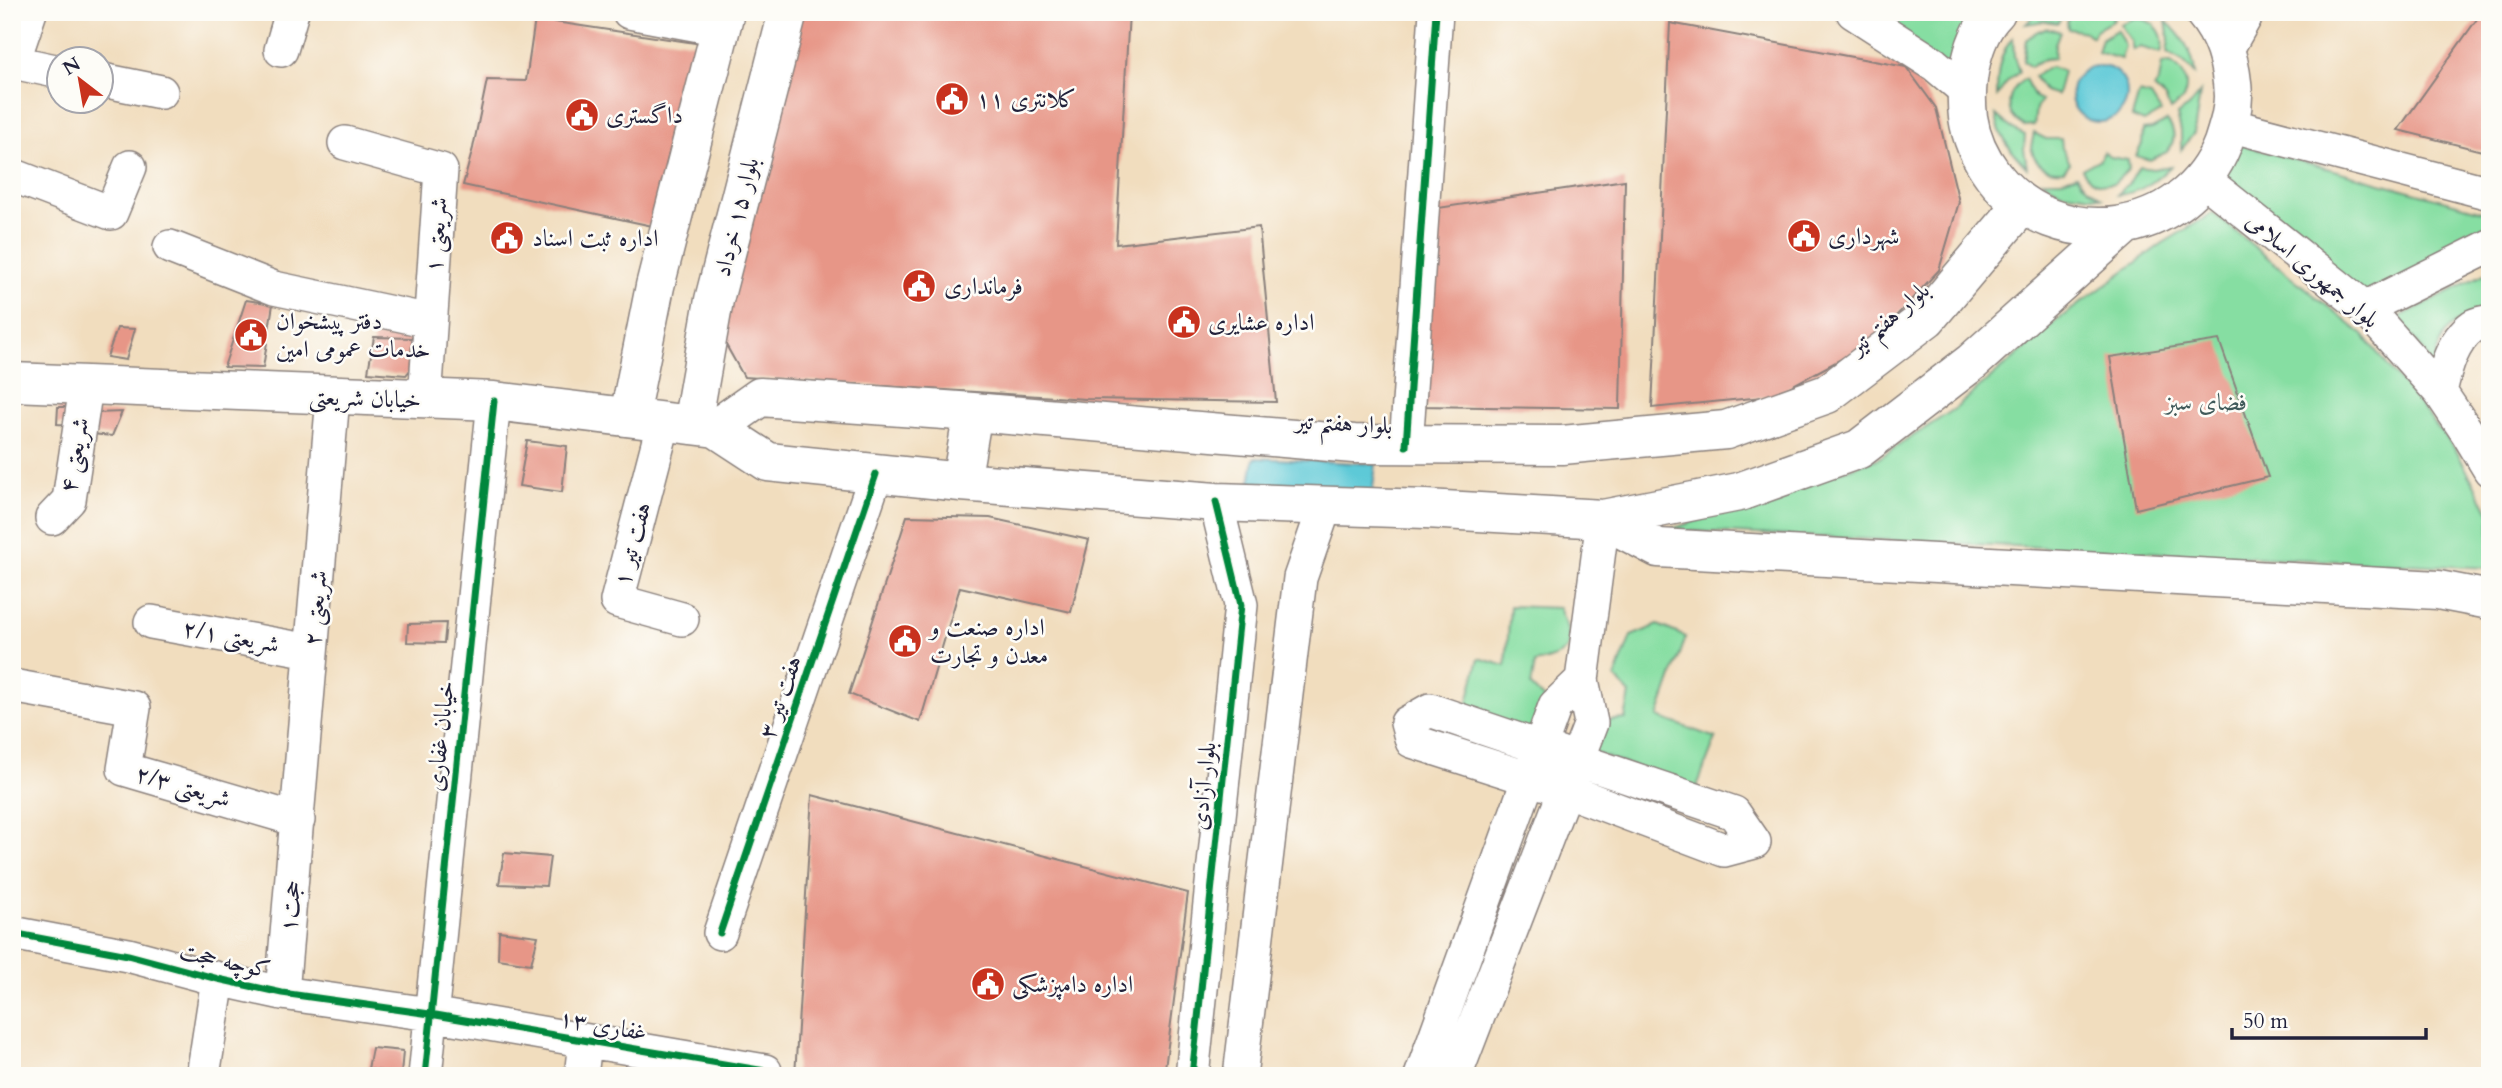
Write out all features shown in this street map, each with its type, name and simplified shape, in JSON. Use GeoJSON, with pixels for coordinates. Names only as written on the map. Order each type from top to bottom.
{"type":"FeatureCollection","features":[{"type":"Feature","properties":{"kind":"main road","name":"بلوار ۱۵ خرداد"},"geometry":{"type":"LineString","coordinates":[[675,422],[715,300],[788,12]]}},
{"type":"Feature","properties":{"kind":"main road"},"geometry":{"type":"LineString","coordinates":[[1996,12],[1973,52],[1966,91],[1968,120],[1975,144],[1986,166],[2001,185],[2022,204],[2054,220],[2088,228],[2124,226],[2153,216],[2180,201],[2203,179],[2216,159],[2233,109],[2224,12]]}},
{"type":"Feature","properties":{"kind":"main road"},"geometry":{"type":"LineString","coordinates":[[2204,12],[2226,51]]}},
{"type":"Feature","properties":{"kind":"main road"},"geometry":{"type":"LineString","coordinates":[[723,21],[656,286],[675,422],[768,462],[961,482],[1216,502],[1426,509],[1603,519],[1739,492],[1859,449],[1972,362],[2124,226]]}},
{"type":"Feature","properties":{"kind":"main road","name":"بلوار هفتم تیر"},"geometry":{"type":"LineString","coordinates":[[675,422],[760,397],[973,412],[1284,440],[1406,446],[1562,445],[1726,430],[1827,394],[1927,318],[2022,204]]}},
{"type":"Feature","properties":{"kind":"main road"},"geometry":{"type":"LineString","coordinates":[[656,286],[664,296],[676,302],[702,305],[715,300]]}},
{"type":"Feature","properties":{"kind":"main road","name":"خیابان شریعتی"},"geometry":{"type":"LineString","coordinates":[[12,382],[333,397],[494,401],[675,422]]}},
{"type":"Feature","properties":{"kind":"main road"},"geometry":{"type":"LineString","coordinates":[[961,482],[973,412]]}},
{"type":"Feature","properties":{"kind":"main road"},"geometry":{"type":"LineString","coordinates":[[1603,519],[1658,548],[2438,590],[2490,600]]}},
{"type":"Feature","properties":{"kind":"street"},"geometry":{"type":"LineString","coordinates":[[30,12],[13,64],[46,70]]}},
{"type":"Feature","properties":{"kind":"street"},"geometry":{"type":"LineString","coordinates":[[281,50],[292,12]]}},
{"type":"Feature","properties":{"kind":"street"},"geometry":{"type":"LineString","coordinates":[[629,12],[723,21]]}},
{"type":"Feature","properties":{"kind":"street"},"geometry":{"type":"LineString","coordinates":[[1406,446],[1436,12]]}},
{"type":"Feature","properties":{"kind":"street"},"geometry":{"type":"LineString","coordinates":[[1853,12],[1934,64],[1966,91]]}},
{"type":"Feature","properties":{"kind":"street"},"geometry":{"type":"LineString","coordinates":[[2226,51],[2248,12]]}},
{"type":"Feature","properties":{"kind":"street"},"geometry":{"type":"LineString","coordinates":[[116,83],[161,92]]}},
{"type":"Feature","properties":{"kind":"street"},"geometry":{"type":"LineString","coordinates":[[2229,125],[2490,193]]}},
{"type":"Feature","properties":{"kind":"street","name":"شریعتی ۱"},"geometry":{"type":"LineString","coordinates":[[345,143],[440,170],[425,400]]}},
{"type":"Feature","properties":{"kind":"street"},"geometry":{"type":"LineString","coordinates":[[12,175],[111,213],[130,167]]}},
{"type":"Feature","properties":{"kind":"street","name":"بلوار جمهوری اسلامی"},"geometry":{"type":"LineString","coordinates":[[2203,179],[2365,308],[2440,393],[2468,432],[2490,470]]}},
{"type":"Feature","properties":{"kind":"street"},"geometry":{"type":"LineString","coordinates":[[2365,308],[2490,246]]}},
{"type":"Feature","properties":{"kind":"street"},"geometry":{"type":"LineString","coordinates":[[170,247],[274,288],[430,321]]}},
{"type":"Feature","properties":{"kind":"street"},"geometry":{"type":"LineString","coordinates":[[2440,393],[2448,360],[2461,339],[2474,326],[2490,321]]}},
{"type":"Feature","properties":{"kind":"street","name":"شریعتی ۴"},"geometry":{"type":"LineString","coordinates":[[52,518],[69,500],[86,387]]}},
{"type":"Feature","properties":{"kind":"street","name":"شریعتی ۲"},"geometry":{"type":"LineString","coordinates":[[298,820],[333,397]]}},
{"type":"Feature","properties":{"kind":"street","name":"خیابان غفاری"},"geometry":{"type":"LineString","coordinates":[[425,1076],[494,401]]}},
{"type":"Feature","properties":{"kind":"street","name":"هفت تیر ۱"},"geometry":{"type":"LineString","coordinates":[[675,422],[617,601],[682,619]]}},
{"type":"Feature","properties":{"kind":"street","name":"هفت تیر ۳"},"geometry":{"type":"LineString","coordinates":[[720,933],[876,474]]}},
{"type":"Feature","properties":{"kind":"street","name":"بلوار آزادی"},"geometry":{"type":"LineString","coordinates":[[1192,1076],[1241,605],[1216,502]]}},
{"type":"Feature","properties":{"kind":"street"},"geometry":{"type":"LineString","coordinates":[[1240,1076],[1300,578],[1325,506]]}},
{"type":"Feature","properties":{"kind":"street"},"geometry":{"type":"LineString","coordinates":[[1455,1076],[1591,723],[1582,680],[1603,519]]}},
{"type":"Feature","properties":{"kind":"street","name":"شریعتی ۲/۱"},"geometry":{"type":"LineString","coordinates":[[151,622],[312,650]]}},
{"type":"Feature","properties":{"kind":"street"},"geometry":{"type":"LineString","coordinates":[[1422,1076],[1555,706],[1582,680]]}},
{"type":"Feature","properties":{"kind":"street","name":"شریعتی ۲/۳"},"geometry":{"type":"LineString","coordinates":[[12,686],[134,708],[124,769],[298,820]]}},
{"type":"Feature","properties":{"kind":"street"},"geometry":{"type":"LineString","coordinates":[[1430,710],[1540,747],[1734,813],[1754,842],[1724,850],[1565,790],[1412,741],[1407,723],[1430,710]]}},
{"type":"Feature","properties":{"kind":"street","name":"حجت۱"},"geometry":{"type":"LineString","coordinates":[[282,993],[298,820]]}},
{"type":"Feature","properties":{"kind":"street","name":"کوچه حجت"},"geometry":{"type":"LineString","coordinates":[[12,933],[128,955],[282,993],[430,1014]]}},
{"type":"Feature","properties":{"kind":"street"},"geometry":{"type":"LineString","coordinates":[[203,1076],[218,979]]}},
{"type":"Feature","properties":{"kind":"street","name":"غفاری ۱۳"},"geometry":{"type":"LineString","coordinates":[[430,1014],[765,1071],[765,1076]]}},
{"type":"Feature","properties":{"kind":"street"},"geometry":{"type":"LineString","coordinates":[[581,1076],[585,1042]]}},
{"type":"Feature","properties":{"kind":"green space"},"geometry":{"type":"Polygon","coordinates":[[[1862,12],[1988,12],[1962,83],[1862,12]]]}},
{"type":"Feature","properties":{"kind":"green space"},"geometry":{"type":"Polygon","coordinates":[[[2038,12],[2064,12],[2058,23],[2044,21],[2026,24],[2038,12]]]}},
{"type":"Feature","properties":{"kind":"green space"},"geometry":{"type":"Polygon","coordinates":[[[2073,12],[2110,12],[2114,20],[2096,30],[2092,37],[2085,32],[2068,29],[2067,21],[2073,12]]]}},
{"type":"Feature","properties":{"kind":"green space"},"geometry":{"type":"Polygon","coordinates":[[[2134,18],[2148,21],[2157,28],[2162,39],[2161,53],[2140,47],[2133,50],[2131,41],[2120,24],[2134,18]]]}},
{"type":"Feature","properties":{"kind":"green space"},"geometry":{"type":"Polygon","coordinates":[[[2166,21],[2186,44],[2195,74],[2181,60],[2167,53],[2169,39],[2166,21]]]}},
{"type":"Feature","properties":{"kind":"green space"},"geometry":{"type":"Polygon","coordinates":[[[2046,28],[2060,31],[2054,58],[2045,59],[2030,67],[2023,61],[2026,40],[2046,28]]]}},
{"type":"Feature","properties":{"kind":"green space"},"geometry":{"type":"Polygon","coordinates":[[[2117,30],[2125,46],[2121,59],[2097,52],[2101,39],[2117,30]]]}},
{"type":"Feature","properties":{"kind":"green space"},"geometry":{"type":"Polygon","coordinates":[[[2013,37],[2014,56],[2019,72],[1997,96],[2000,65],[2013,37]]]}},
{"type":"Feature","properties":{"kind":"green space"},"geometry":{"type":"Polygon","coordinates":[[[2171,63],[2183,75],[2186,90],[2182,101],[2170,110],[2165,98],[2154,88],[2159,81],[2162,64],[2171,63]]]}},
{"type":"Feature","properties":{"kind":"green space"},"geometry":{"type":"Polygon","coordinates":[[[2050,67],[2063,71],[2057,95],[2044,91],[2034,76],[2050,67]]]}},
{"type":"Feature","properties":{"kind":"green space"},"geometry":{"type":"Polygon","coordinates":[[[2025,79],[2035,97],[2041,101],[2036,108],[2034,125],[2024,126],[2013,116],[2010,102],[2014,89],[2025,79]]]}},
{"type":"Feature","properties":{"kind":"green space"},"geometry":{"type":"Polygon","coordinates":[[[2139,93],[2151,96],[2161,112],[2144,122],[2132,117],[2139,93]]]}},
{"type":"Feature","properties":{"kind":"green space"},"geometry":{"type":"Polygon","coordinates":[[[2200,93],[2194,133],[2181,150],[2181,131],[2177,115],[2189,107],[2200,93]]]}},
{"type":"Feature","properties":{"kind":"green space"},"geometry":{"type":"Polygon","coordinates":[[[1996,115],[2011,128],[2025,135],[2027,168],[2003,138],[1996,115]]]}},
{"type":"Feature","properties":{"kind":"green space"},"geometry":{"type":"Polygon","coordinates":[[[2167,121],[2173,136],[2167,152],[2150,160],[2136,156],[2142,144],[2143,130],[2152,129],[2167,121]]]}},
{"type":"Feature","properties":{"kind":"green space"},"geometry":{"type":"Polygon","coordinates":[[[2034,133],[2046,139],[2061,139],[2062,148],[2070,163],[2064,170],[2047,168],[2038,162],[2031,147],[2034,133]]]}},
{"type":"Feature","properties":{"kind":"green space"},"geometry":{"type":"Polygon","coordinates":[[[2239,144],[2490,213],[2490,235],[2370,302],[2208,188],[2239,144]]]}},
{"type":"Feature","properties":{"kind":"green space"},"geometry":{"type":"Polygon","coordinates":[[[2104,152],[2111,157],[2128,160],[2129,169],[2114,183],[2095,182],[2082,169],[2100,159],[2104,152]]]}},
{"type":"Feature","properties":{"kind":"green space"},"geometry":{"type":"Polygon","coordinates":[[[2171,166],[2147,186],[2117,195],[2131,181],[2139,167],[2153,169],[2171,166]]]}},
{"type":"Feature","properties":{"kind":"green space"},"geometry":{"type":"Polygon","coordinates":[[[2077,175],[2101,197],[2061,192],[2042,180],[2062,180],[2077,175]]]}},
{"type":"Feature","properties":{"kind":"green space","name":"فضای سبز"},"geometry":{"type":"Polygon","coordinates":[[[2213,213],[2363,335],[2456,450],[2490,514],[2490,568],[1669,530],[1879,458],[1956,408],[2060,318],[2163,243],[2213,213]]]}},
{"type":"Feature","properties":{"kind":"green space"},"geometry":{"type":"Polygon","coordinates":[[[2490,271],[2490,308],[2467,317],[2450,328],[2440,344],[2435,368],[2399,317],[2490,271]]]}},
{"type":"Feature","properties":{"kind":"green space"},"geometry":{"type":"Polygon","coordinates":[[[1510,606],[1559,608],[1569,639],[1565,651],[1535,663],[1531,686],[1546,701],[1533,732],[1466,710],[1479,658],[1506,666],[1510,606]]]}},
{"type":"Feature","properties":{"kind":"green space"},"geometry":{"type":"Polygon","coordinates":[[[1658,625],[1686,637],[1658,717],[1716,738],[1696,789],[1592,752],[1605,721],[1625,719],[1630,694],[1615,678],[1631,636],[1658,625]]]}},
{"type":"Feature","properties":{"kind":"water"},"geometry":{"type":"Polygon","coordinates":[[[2099,66],[2110,68],[2119,74],[2125,83],[2125,105],[2119,114],[2110,120],[2099,122],[2088,120],[2079,114],[2073,105],[2071,94],[2073,83],[2079,74],[2088,68],[2099,66]]]}},
{"type":"Feature","properties":{"kind":"water"},"geometry":{"type":"Polygon","coordinates":[[[1254,458],[1376,464],[1372,495],[1249,490],[1254,458]]]}},
{"type":"Feature","properties":{"kind":"building"},"geometry":{"type":"Polygon","coordinates":[[[797,12],[1129,12],[1116,244],[1259,227],[1276,402],[1086,399],[744,377],[716,327],[797,12]]]}},
{"type":"Feature","properties":{"kind":"building"},"geometry":{"type":"Polygon","coordinates":[[[2482,12],[2490,12],[2490,153],[2398,130],[2482,12]]]}},
{"type":"Feature","properties":{"kind":"building","name":"داگستری"},"geometry":{"type":"Polygon","coordinates":[[[535,19],[702,44],[657,227],[463,185],[487,80],[526,81],[535,19]]]}},
{"type":"Feature","properties":{"kind":"building","name":"شهرداری"},"geometry":{"type":"Polygon","coordinates":[[[1670,23],[1906,67],[1936,108],[1959,202],[1939,270],[1871,343],[1773,396],[1652,408],[1670,23]]]}},
{"type":"Feature","properties":{"kind":"building"},"geometry":{"type":"Polygon","coordinates":[[[1625,180],[1620,409],[1419,406],[1438,208],[1625,180]]]}},
{"type":"Feature","properties":{"kind":"building","name":"دفتر پیشخوان خدمات عمومی امین"},"geometry":{"type":"Polygon","coordinates":[[[246,300],[273,304],[263,368],[224,367],[246,300]]]}},
{"type":"Feature","properties":{"kind":"building"},"geometry":{"type":"Polygon","coordinates":[[[117,328],[135,329],[126,360],[107,357],[117,328]]]}},
{"type":"Feature","properties":{"kind":"building"},"geometry":{"type":"Polygon","coordinates":[[[374,337],[413,338],[410,370],[406,375],[368,372],[374,337]]]}},
{"type":"Feature","properties":{"kind":"building"},"geometry":{"type":"Polygon","coordinates":[[[2219,340],[2268,477],[2136,509],[2110,357],[2219,340]]]}},
{"type":"Feature","properties":{"kind":"building"},"geometry":{"type":"Polygon","coordinates":[[[58,407],[75,407],[71,425],[57,424],[58,407]]]}},
{"type":"Feature","properties":{"kind":"building"},"geometry":{"type":"Polygon","coordinates":[[[122,412],[112,436],[92,434],[96,413],[122,412]]]}},
{"type":"Feature","properties":{"kind":"building"},"geometry":{"type":"Polygon","coordinates":[[[527,441],[567,446],[562,492],[519,486],[527,441]]]}},
{"type":"Feature","properties":{"kind":"building","name":"اداره صنعت و معدن و تجارت"},"geometry":{"type":"Polygon","coordinates":[[[907,516],[990,518],[1089,540],[1071,612],[960,587],[920,722],[849,694],[907,516]]]}},
{"type":"Feature","properties":{"kind":"building"},"geometry":{"type":"Polygon","coordinates":[[[446,623],[444,643],[407,642],[408,624],[446,623]]]}},
{"type":"Feature","properties":{"kind":"building","name":"اداره دامپزشکی"},"geometry":{"type":"Polygon","coordinates":[[[812,795],[1188,893],[1164,1076],[795,1076],[812,795]]]}},
{"type":"Feature","properties":{"kind":"building"},"geometry":{"type":"Polygon","coordinates":[[[504,853],[550,857],[546,886],[499,884],[504,853]]]}},
{"type":"Feature","properties":{"kind":"building"},"geometry":{"type":"Polygon","coordinates":[[[499,931],[538,936],[531,964],[498,959],[499,931]]]}},
{"type":"Feature","properties":{"kind":"building"},"geometry":{"type":"Polygon","coordinates":[[[372,1048],[403,1051],[401,1074],[368,1069],[372,1048]]]}},
{"type":"Feature","properties":{"kind":"cycle path"},"geometry":{"type":"LineString","coordinates":[[1406,446],[1436,12]]}},
{"type":"Feature","properties":{"kind":"cycle path"},"geometry":{"type":"LineString","coordinates":[[425,1076],[494,401]]}},
{"type":"Feature","properties":{"kind":"cycle path"},"geometry":{"type":"LineString","coordinates":[[720,933],[876,474]]}},
{"type":"Feature","properties":{"kind":"cycle path"},"geometry":{"type":"LineString","coordinates":[[1192,1076],[1241,605],[1216,502]]}},
{"type":"Feature","properties":{"kind":"cycle path"},"geometry":{"type":"LineString","coordinates":[[12,933],[128,955],[282,993],[430,1014],[765,1071],[765,1076]]}},
{"type":"Feature","properties":{"kind":"place","name":"کلانتری ۱۱"},"geometry":{"type":"Point","coordinates":[952,99]}},
{"type":"Feature","properties":{"kind":"place","name":"داگستری"},"geometry":{"type":"Point","coordinates":[582,115]}},
{"type":"Feature","properties":{"kind":"place","name":"شهرداری"},"geometry":{"type":"Point","coordinates":[1804,236]}},
{"type":"Feature","properties":{"kind":"place","name":"اداره ثبت اسناد"},"geometry":{"type":"Point","coordinates":[507,238]}},
{"type":"Feature","properties":{"kind":"place","name":"فرمانداری"},"geometry":{"type":"Point","coordinates":[919,286]}},
{"type":"Feature","properties":{"kind":"place","name":"اداره عشایری"},"geometry":{"type":"Point","coordinates":[1184,322]}},
{"type":"Feature","properties":{"kind":"place","name":"دفتر پیشخوان خدمات عمومی امین"},"geometry":{"type":"Point","coordinates":[251,335]}},
{"type":"Feature","properties":{"kind":"place","name":"اداره صنعت و معدن و تجارت"},"geometry":{"type":"Point","coordinates":[905,641]}},
{"type":"Feature","properties":{"kind":"place","name":"اداره دامپزشکی"},"geometry":{"type":"Point","coordinates":[988,984]}}]}
